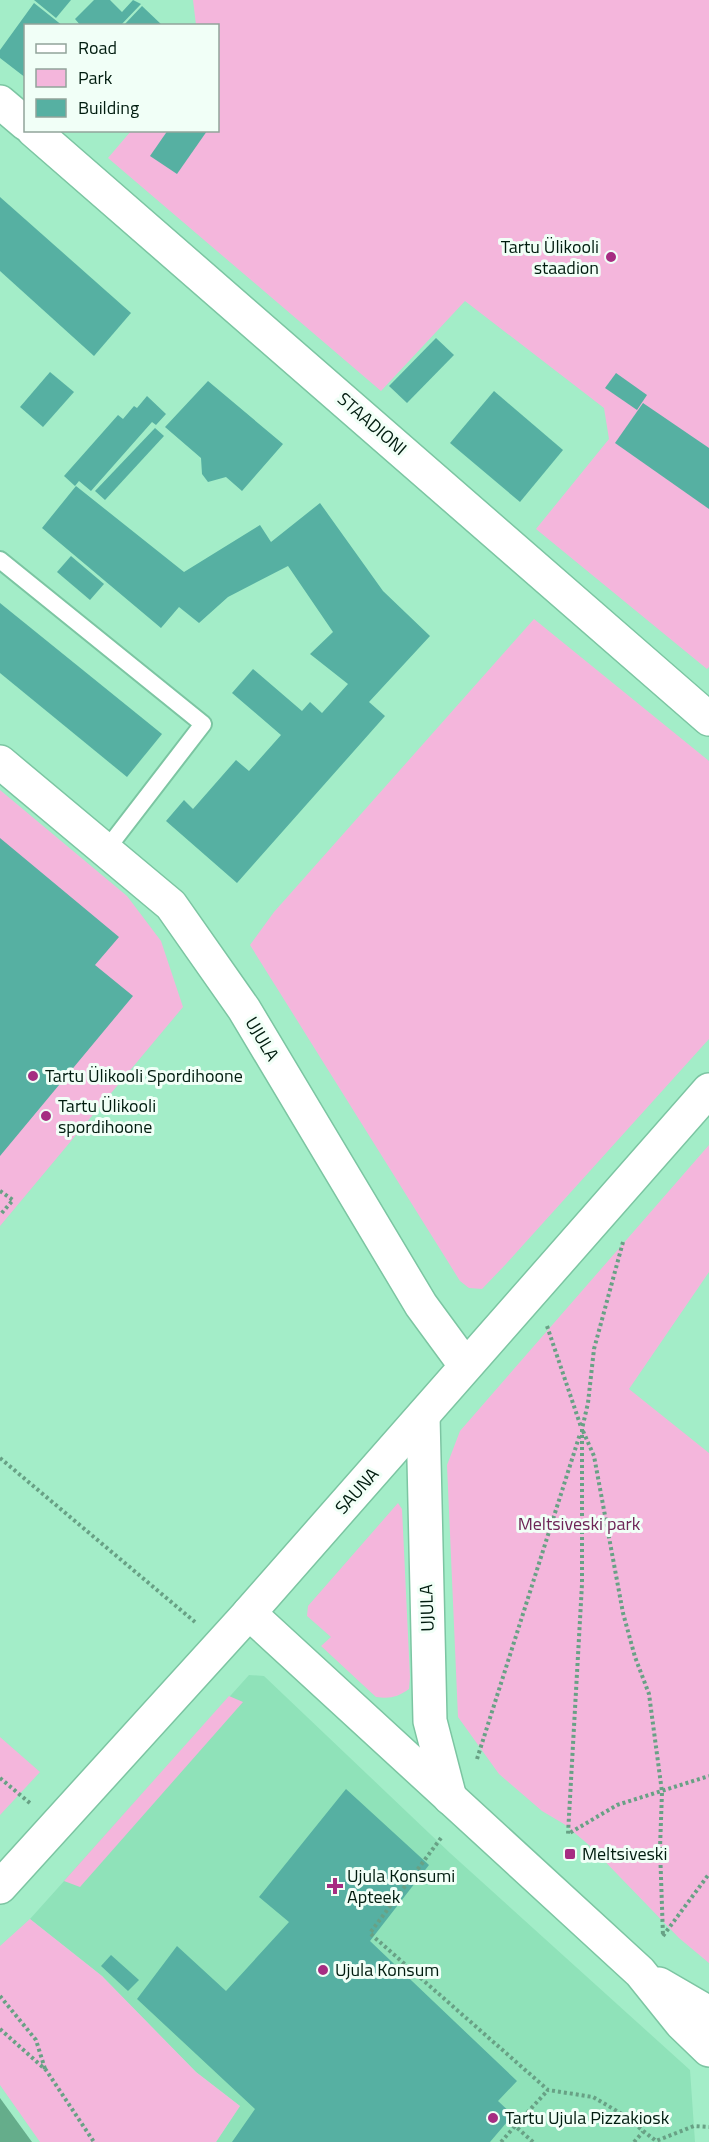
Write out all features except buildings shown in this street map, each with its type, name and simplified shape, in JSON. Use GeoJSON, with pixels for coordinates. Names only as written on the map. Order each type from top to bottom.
{"type":"FeatureCollection","features":[{"type":"Feature","properties":{"kind":"street"},"geometry":{"type":"LineString","coordinates":[[0,102],[24,122]]}},
{"type":"Feature","properties":{"kind":"street","name":"STAADIONI"},"geometry":{"type":"LineString","coordinates":[[35,132],[709,719]]}},
{"type":"Feature","properties":{"kind":"street","name":"UJULA"},"geometry":{"type":"LineString","coordinates":[[0,762],[171,905],[240,1003],[421,1305],[465,1365]]}},
{"type":"Feature","properties":{"kind":"street","name":"SAUNA"},"geometry":{"type":"LineString","coordinates":[[0,1887],[249,1613],[709,1090]]}},
{"type":"Feature","properties":{"kind":"street","name":"UJULA"},"geometry":{"type":"LineString","coordinates":[[423,1416],[430,1721],[450,1798]]}},
{"type":"Feature","properties":{"kind":"street"},"geometry":{"type":"LineString","coordinates":[[249,1613],[640,1972],[681,2023],[709,2050]]}},
{"type":"Feature","properties":{"kind":"street"},"geometry":{"type":"LineString","coordinates":[[640,1972],[709,2013]]}},
{"type":"Feature","properties":{"kind":"lane"},"geometry":{"type":"LineString","coordinates":[[0,560],[203,724],[106,850]]}},
{"type":"Feature","properties":{"kind":"path"},"geometry":{"type":"LineString","coordinates":[[0,1191],[13,1200],[0,1215]]}},
{"type":"Feature","properties":{"kind":"path"},"geometry":{"type":"LineString","coordinates":[[475,1765],[582,1430],[588,1403],[594,1349],[625,1236]]}},
{"type":"Feature","properties":{"kind":"path"},"geometry":{"type":"LineString","coordinates":[[544,1318],[566,1389],[594,1456],[623,1613],[635,1657],[649,1694],[662,1792],[660,1848],[663,1936],[709,1874]]}},
{"type":"Feature","properties":{"kind":"path"},"geometry":{"type":"LineString","coordinates":[[582,1430],[582,1584],[568,1834],[617,1805],[709,1776]]}},
{"type":"Feature","properties":{"kind":"path"},"geometry":{"type":"LineString","coordinates":[[0,1458],[198,1624]]}},
{"type":"Feature","properties":{"kind":"path"},"geometry":{"type":"LineString","coordinates":[[0,1778],[36,1809]]}},
{"type":"Feature","properties":{"kind":"path"},"geometry":{"type":"LineString","coordinates":[[441,1838],[370,1933],[549,2090],[593,2097],[622,2114],[656,2141],[694,2126],[709,2127]]}},
{"type":"Feature","properties":{"kind":"path"},"geometry":{"type":"LineString","coordinates":[[0,1996],[36,2040],[46,2070]]}},
{"type":"Feature","properties":{"kind":"path"},"geometry":{"type":"LineString","coordinates":[[0,2029],[46,2070],[94,2142]]}},
{"type":"Feature","properties":{"kind":"path"},"geometry":{"type":"LineString","coordinates":[[501,2142],[549,2090]]}},
{"type":"Feature","properties":{"kind":"path"},"geometry":{"type":"LineString","coordinates":[[515,2126],[533,2142]]}},
{"type":"Feature","properties":{"kind":"path"},"geometry":{"type":"LineString","coordinates":[[634,2142],[643,2132]]}},
{"type":"Feature","properties":{"kind":"shaded area"},"geometry":{"type":"Polygon","coordinates":[[[249,1675],[264,1676],[450,1853],[690,2070],[695,2142],[216,2142],[240,2106],[196,2072],[102,1976],[30,1919],[249,1675]]]}},
{"type":"Feature","properties":{"kind":"shaded area"},"geometry":{"type":"Polygon","coordinates":[[[0,2098],[32,2142],[0,2142],[0,2098]]]}},
{"type":"Feature","properties":{"kind":"green space"},"geometry":{"type":"Polygon","coordinates":[[[193,0],[709,0],[709,667],[707,669],[536,529],[609,439],[604,408],[465,301],[381,391],[108,158],[130,132],[219,132],[219,24],[196,24],[193,0]]]}},
{"type":"Feature","properties":{"kind":"green space"},"geometry":{"type":"Polygon","coordinates":[[[534,619],[709,761],[709,1039],[482,1289],[469,1288],[460,1281],[250,945],[274,912],[534,619]]]}},
{"type":"Feature","properties":{"kind":"green space","name":"Tartu Ülikooli spordihoone"},"geometry":{"type":"Polygon","coordinates":[[[0,790],[127,896],[161,941],[183,1007],[0,1226],[0,790]]]}},
{"type":"Feature","properties":{"kind":"green space","name":"Meltsiveski park"},"geometry":{"type":"Polygon","coordinates":[[[709,1145],[709,1272],[629,1389],[709,1453],[709,1963],[679,1938],[589,1845],[564,1824],[542,1811],[499,1774],[458,1717],[447,1465],[460,1431],[709,1145]]]}},
{"type":"Feature","properties":{"kind":"green space"},"geometry":{"type":"Polygon","coordinates":[[[398,1503],[402,1509],[409,1689],[394,1697],[381,1698],[376,1697],[321,1646],[331,1637],[307,1616],[308,1606],[398,1503]]]}},
{"type":"Feature","properties":{"kind":"green space"},"geometry":{"type":"Polygon","coordinates":[[[229,1696],[243,1702],[80,1887],[64,1881],[229,1696]]]}},
{"type":"Feature","properties":{"kind":"green space"},"geometry":{"type":"Polygon","coordinates":[[[0,1737],[40,1772],[0,1815],[0,1737]]]}},
{"type":"Feature","properties":{"kind":"green space"},"geometry":{"type":"Polygon","coordinates":[[[30,1919],[102,1976],[196,2072],[240,2106],[216,2142],[40,2142],[0,2085],[0,1946],[30,1919]]]}},
{"type":"Feature","properties":{"kind":"place","name":"Tartu Ülikooli staadion"},"geometry":{"type":"Point","coordinates":[611,257]}},
{"type":"Feature","properties":{"kind":"place","name":"Tartu Ülikooli Spordihoone"},"geometry":{"type":"Point","coordinates":[33,1076]}},
{"type":"Feature","properties":{"kind":"place","name":"Tartu Ülikooli spordihoone"},"geometry":{"type":"Point","coordinates":[46,1116]}},
{"type":"Feature","properties":{"kind":"place","name":"Meltsiveski"},"geometry":{"type":"Point","coordinates":[570,1854]}},
{"type":"Feature","properties":{"kind":"place","name":"Ujula Konsumi Apteek"},"geometry":{"type":"Point","coordinates":[335,1886]}},
{"type":"Feature","properties":{"kind":"place","name":"Ujula Konsum"},"geometry":{"type":"Point","coordinates":[323,1970]}},
{"type":"Feature","properties":{"kind":"place","name":"Tartu Ujula Pizzakiosk"},"geometry":{"type":"Point","coordinates":[493,2118]}}]}
